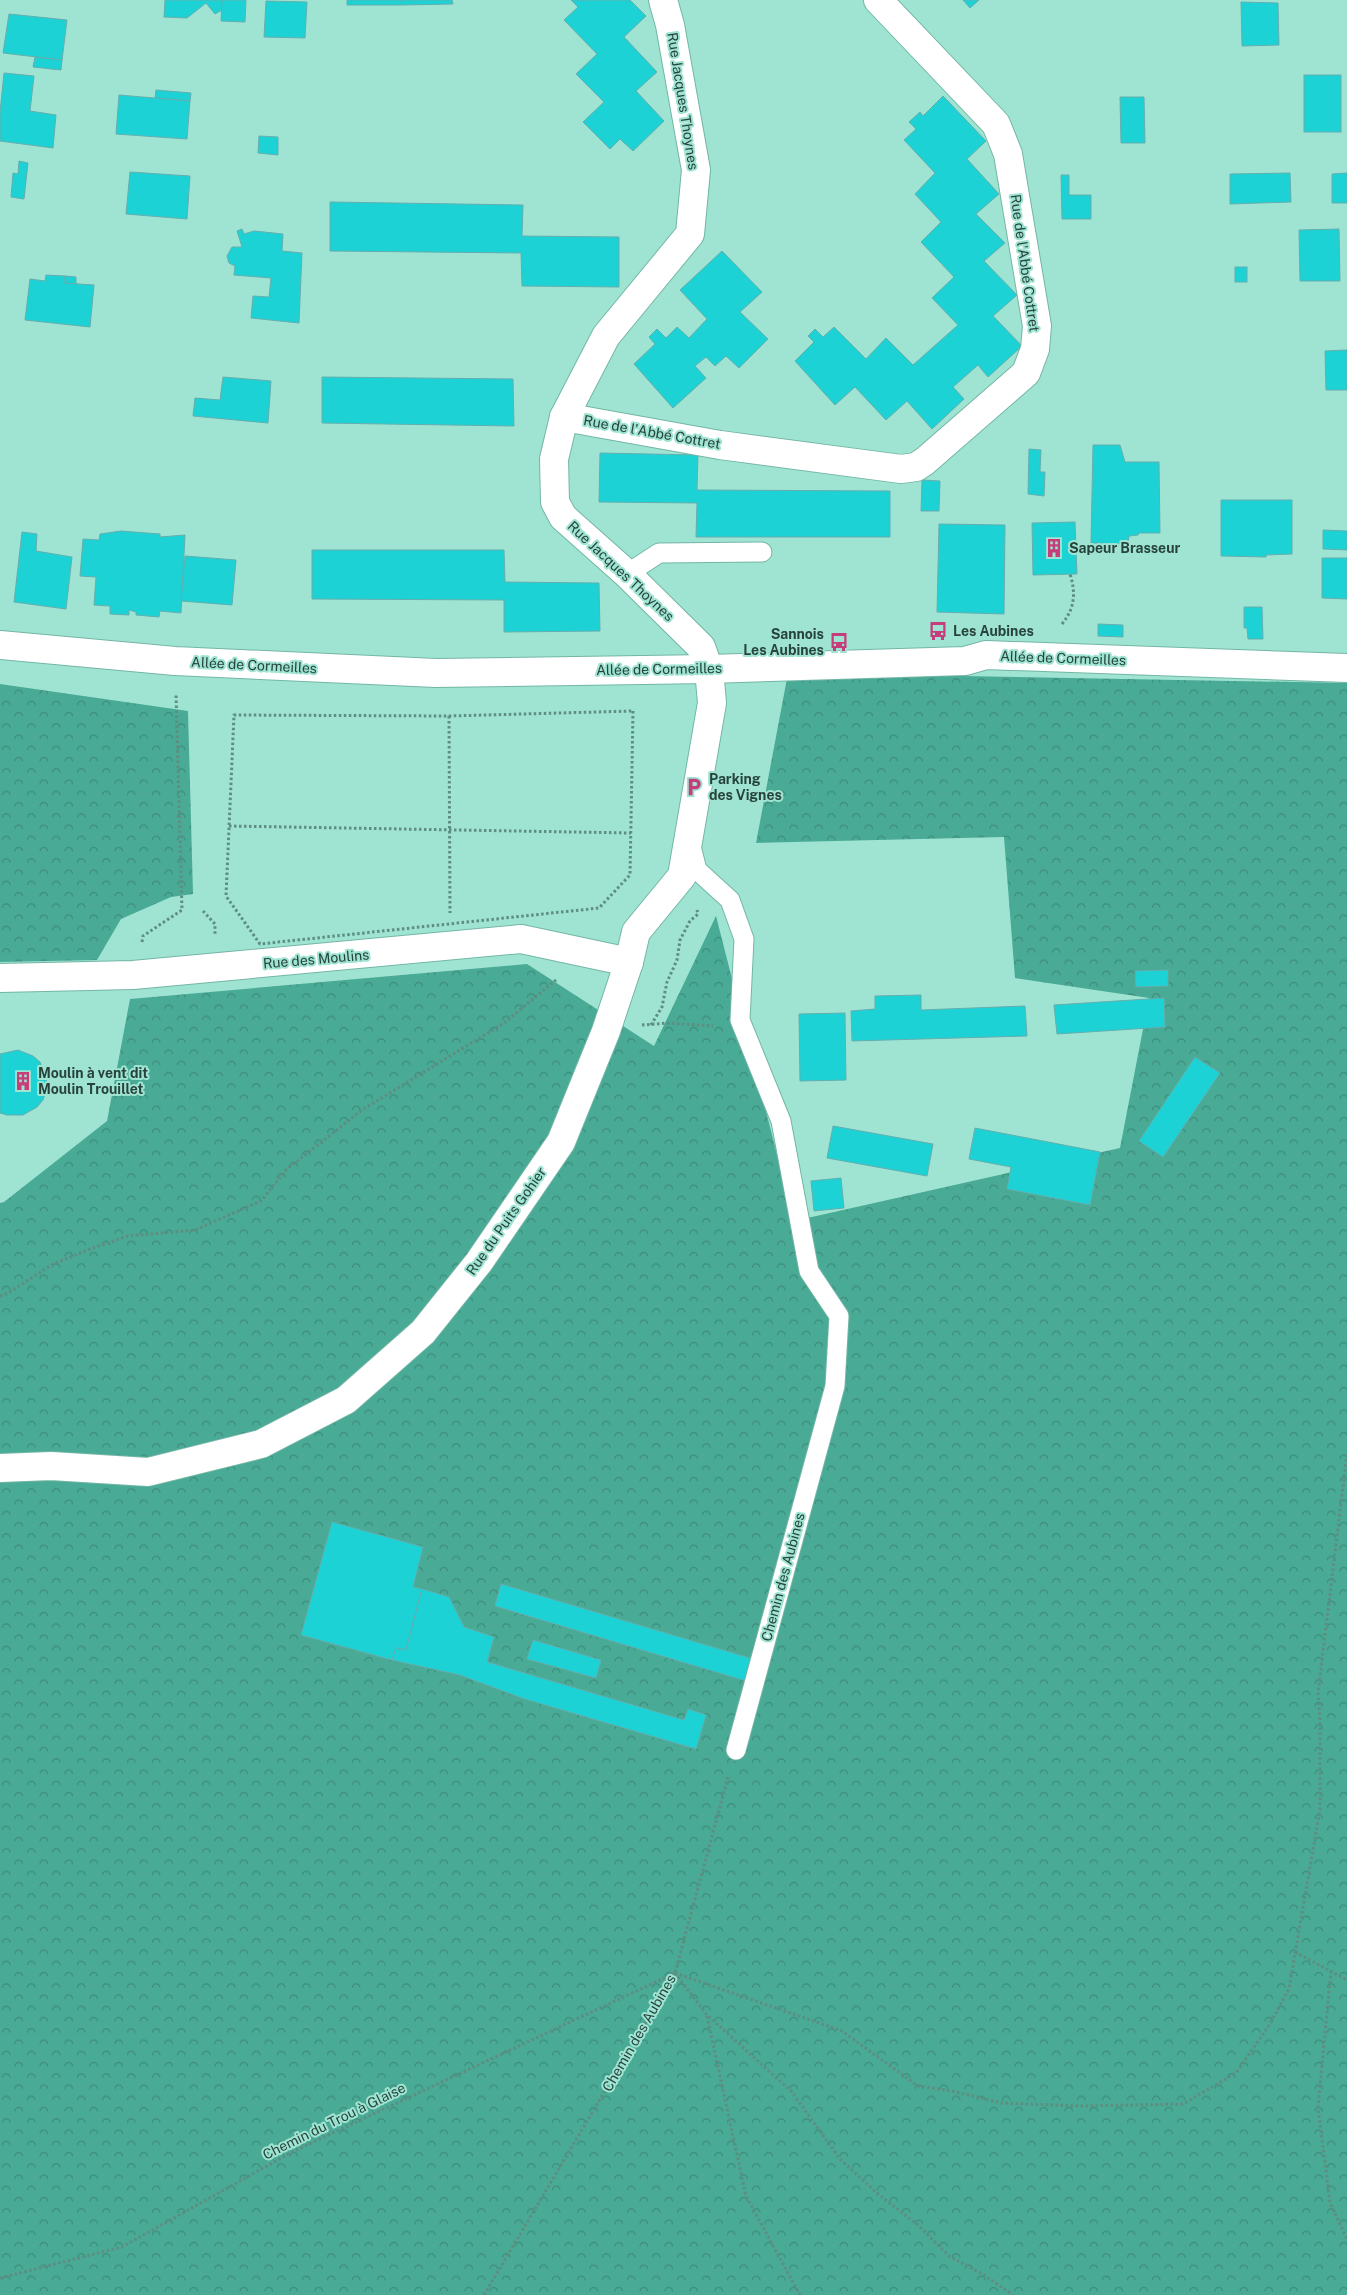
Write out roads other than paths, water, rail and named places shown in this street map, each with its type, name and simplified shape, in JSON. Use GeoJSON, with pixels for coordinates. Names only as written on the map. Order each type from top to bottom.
{"type":"FeatureCollection","features":[{"type":"Feature","properties":{"kind":"street","name":"Rue Jacques Thoynes"},"geometry":{"type":"LineString","coordinates":[[663,0],[670,24],[696,170],[690,234],[606,336],[564,417],[554,459],[555,502],[563,517],[627,574],[701,647],[709,669]]}},
{"type":"Feature","properties":{"kind":"street","name":"Rue de l'Abbé Cottret"},"geometry":{"type":"LineString","coordinates":[[564,417],[720,445],[902,469],[916,467],[925,462],[1026,373],[1036,349],[1037,326],[1008,154],[996,124],[878,0]]}},
{"type":"Feature","properties":{"kind":"street","name":"Allée de Cormeilles"},"geometry":{"type":"LineString","coordinates":[[0,645],[175,661],[436,673],[709,669],[965,661],[986,655],[1347,668]]}},
{"type":"Feature","properties":{"kind":"street","name":"Rue du Puits Gohier"},"geometry":{"type":"LineString","coordinates":[[0,1468],[50,1466],[148,1472],[261,1444],[346,1400],[423,1332],[479,1262],[561,1142],[607,1027],[629,962],[636,932],[682,876],[712,703],[709,669]]}},
{"type":"Feature","properties":{"kind":"street","name":"Rue des Moulins"},"geometry":{"type":"LineString","coordinates":[[0,978],[133,975],[522,939],[629,962]]}},
{"type":"Feature","properties":{"kind":"lane"},"geometry":{"type":"LineString","coordinates":[[627,574],[659,553],[762,552]]}},
{"type":"Feature","properties":{"kind":"lane","name":"Chemin des Aubines"},"geometry":{"type":"LineString","coordinates":[[689,837],[697,870],[730,900],[744,939],[740,1020],[781,1121],[809,1271],[839,1316],[835,1386],[736,1750]]}},
{"type":"Feature","properties":{"kind":"place","name":"Sapeur Brasseur"},"geometry":{"type":"Point","coordinates":[1054,548]}},
{"type":"Feature","properties":{"kind":"place","name":"Les Aubines"},"geometry":{"type":"Point","coordinates":[938,631]}},
{"type":"Feature","properties":{"kind":"place","name":"Sannois Les Aubines"},"geometry":{"type":"Point","coordinates":[839,642]}},
{"type":"Feature","properties":{"kind":"place","name":"Parking des Vignes"},"geometry":{"type":"Point","coordinates":[694,787]}},
{"type":"Feature","properties":{"kind":"place","name":"Moulin à vent dit Moulin Trouillet"},"geometry":{"type":"Point","coordinates":[23,1081]}}]}
